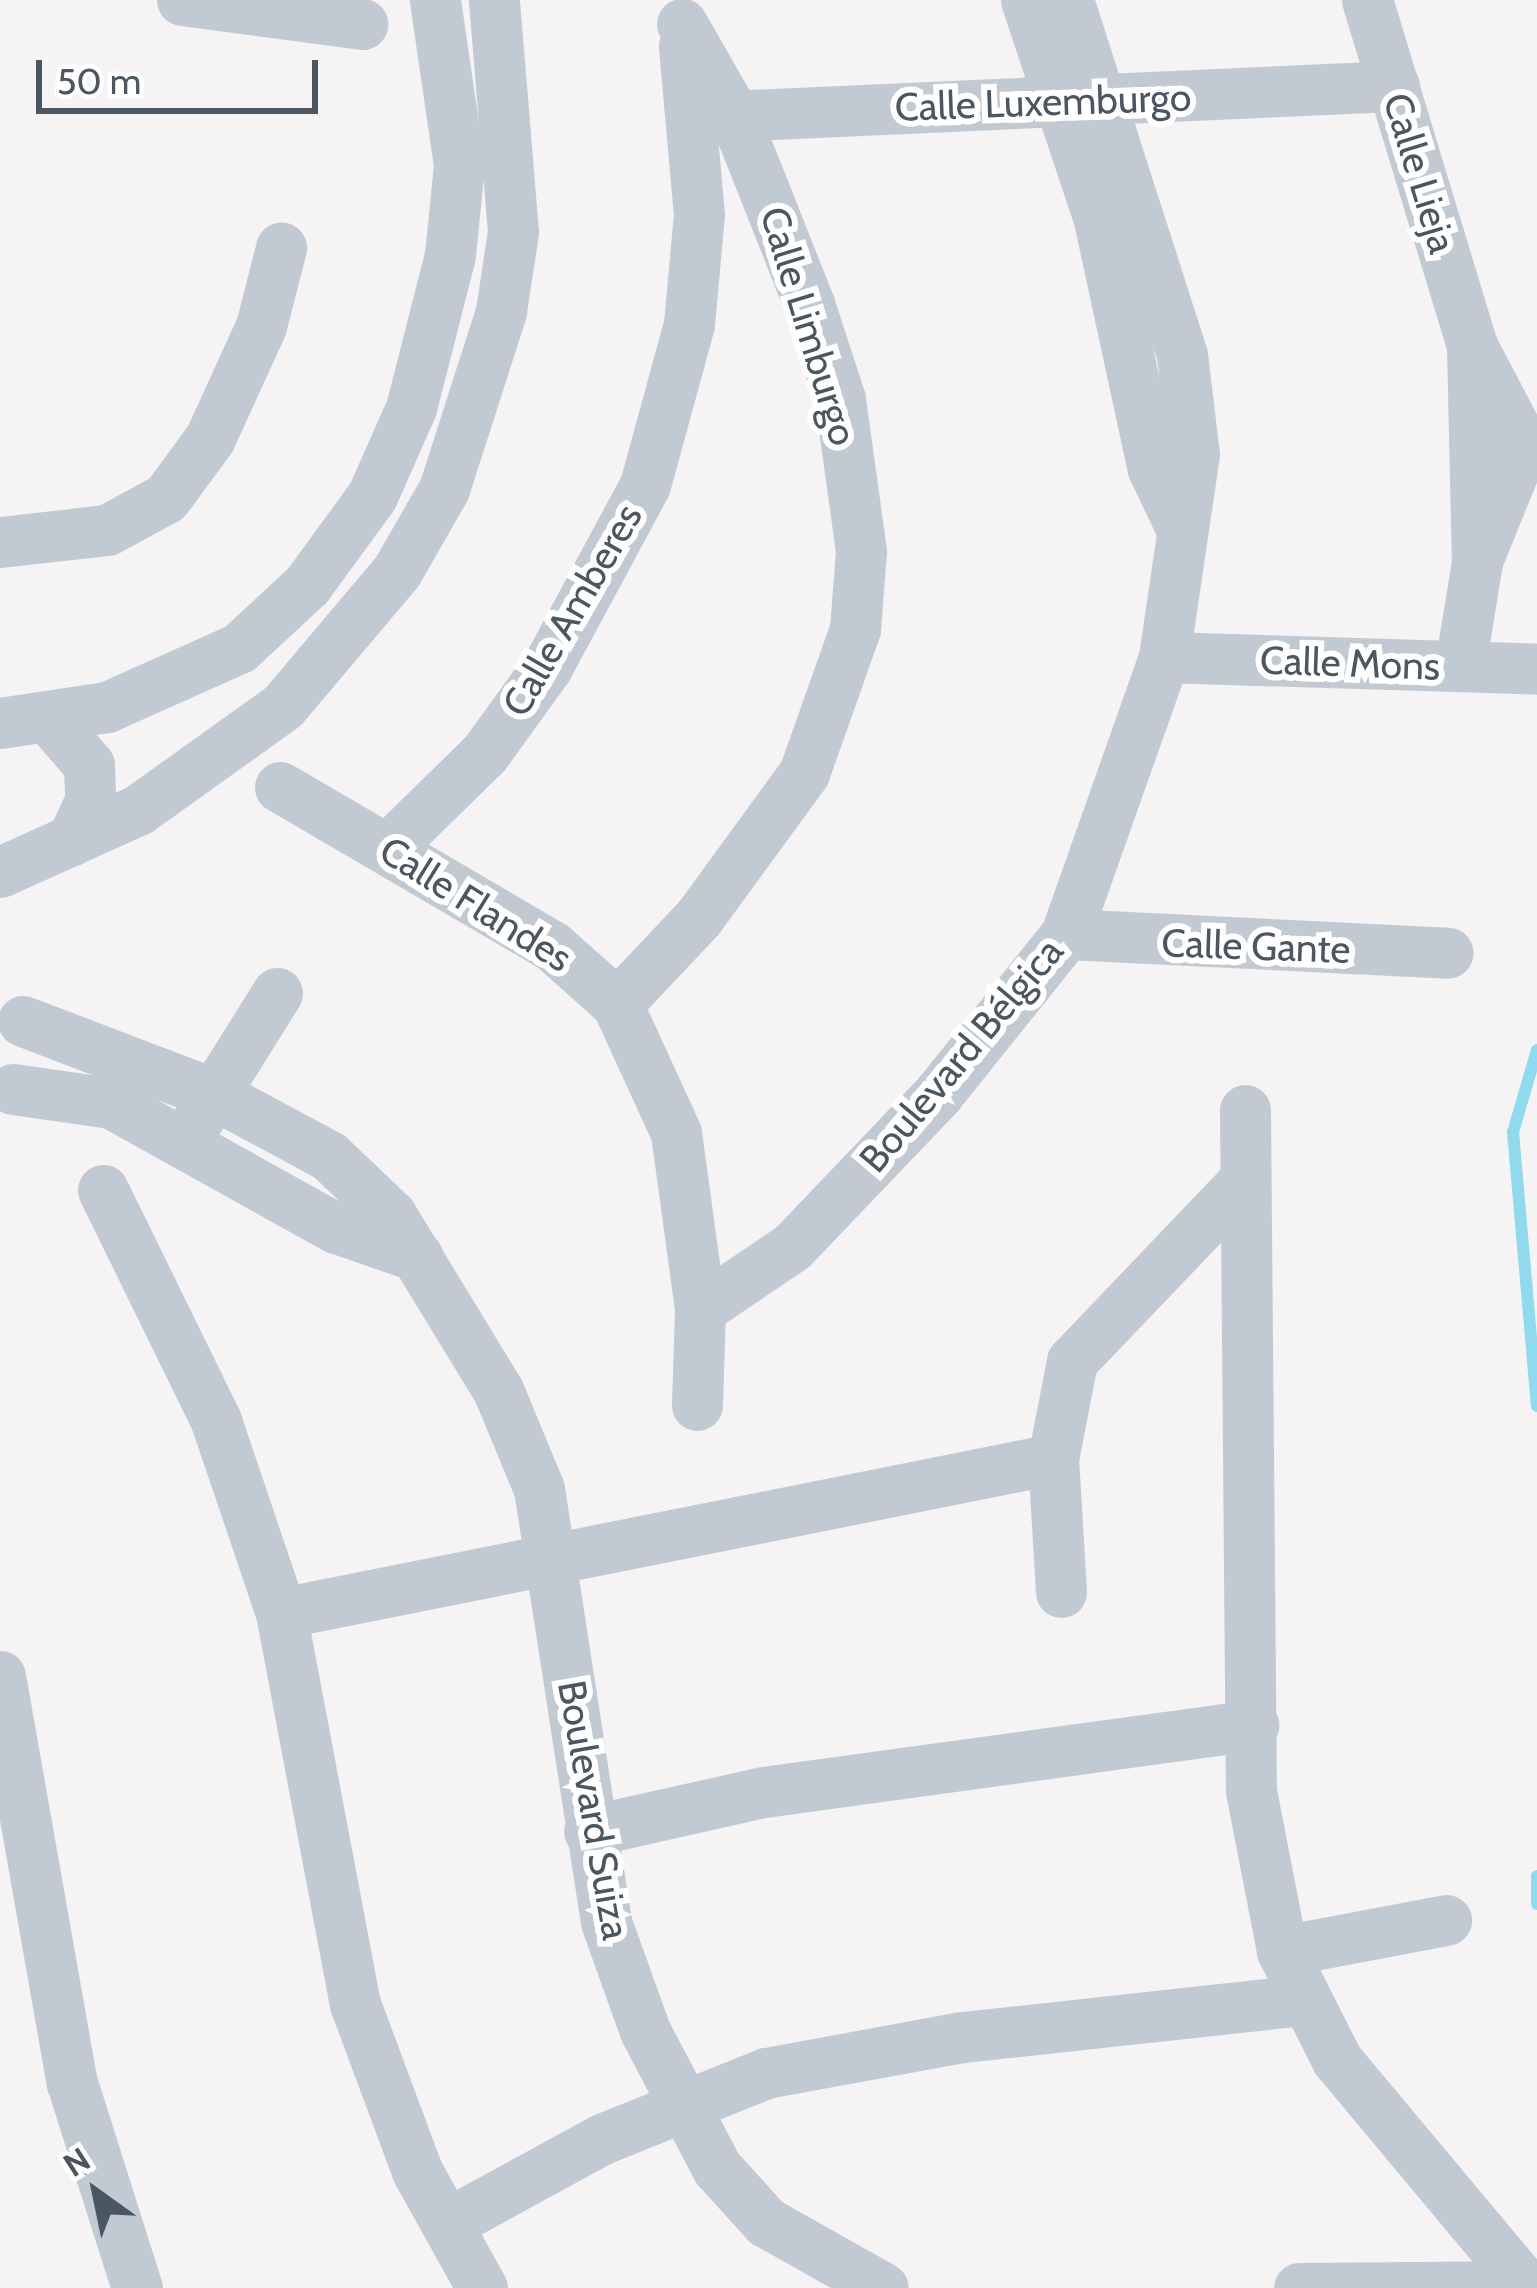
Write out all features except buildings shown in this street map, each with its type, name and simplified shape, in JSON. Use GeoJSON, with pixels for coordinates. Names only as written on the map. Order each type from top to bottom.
{"type":"FeatureCollection","features":[{"type":"Feature","properties":{"kind":"street"},"geometry":{"type":"LineString","coordinates":[[182,0],[362,24]]}},
{"type":"Feature","properties":{"kind":"street"},"geometry":{"type":"LineString","coordinates":[[24,721],[173,686],[239,648],[307,585],[372,496],[411,408],[450,255],[459,165],[435,0]]}},
{"type":"Feature","properties":{"kind":"street"},"geometry":{"type":"LineString","coordinates":[[0,872],[138,810],[283,706],[383,590],[443,489],[495,334],[513,232],[494,0]]}},
{"type":"Feature","properties":{"kind":"street","name":"Boulevard Bélgica"},"geometry":{"type":"LineString","coordinates":[[700,1309],[792,1247],[938,1094],[1066,934],[1163,657],[1194,455],[1079,100],[1026,0]]}},
{"type":"Feature","properties":{"kind":"street","name":"Boulevard Bélgica"},"geometry":{"type":"LineString","coordinates":[[1069,0],[1079,100]]}},
{"type":"Feature","properties":{"kind":"street","name":"Calle Lieja"},"geometry":{"type":"LineString","coordinates":[[1367,0],[1472,346],[1524,445],[1477,562],[1460,666]]}},
{"type":"Feature","properties":{"kind":"street","name":"Calle Limburgo"},"geometry":{"type":"LineString","coordinates":[[617,1004],[742,864],[804,773],[855,629],[861,551],[840,399],[774,210],[713,116],[680,12]]}},
{"type":"Feature","properties":{"kind":"street","name":"Calle Luxemburgo"},"geometry":{"type":"LineString","coordinates":[[713,116],[1394,86]]}},
{"type":"Feature","properties":{"kind":"street","name":"Calle Amberes"},"geometry":{"type":"LineString","coordinates":[[389,848],[485,753],[602,576],[668,406],[713,116]]}},
{"type":"Feature","properties":{"kind":"street"},"geometry":{"type":"LineString","coordinates":[[699,215],[774,210]]}},
{"type":"Feature","properties":{"kind":"street"},"geometry":{"type":"LineString","coordinates":[[0,542],[106,530],[166,498],[210,438],[281,248]]}},
{"type":"Feature","properties":{"kind":"street","name":"Calle Mons"},"geometry":{"type":"LineString","coordinates":[[1163,657],[1537,669]]}},
{"type":"Feature","properties":{"kind":"street"},"geometry":{"type":"LineString","coordinates":[[24,721],[89,765],[90,801],[72,840]]}},
{"type":"Feature","properties":{"kind":"street","name":"Calle Flandes"},"geometry":{"type":"LineString","coordinates":[[280,787],[552,946],[617,1004],[676,1133],[700,1309],[697,1405]]}},
{"type":"Feature","properties":{"kind":"street","name":"Calle Gante"},"geometry":{"type":"LineString","coordinates":[[1066,934],[1448,953]]}},
{"type":"Feature","properties":{"kind":"street"},"geometry":{"type":"LineString","coordinates":[[185,1143],[277,993]]}},
{"type":"Feature","properties":{"kind":"street"},"geometry":{"type":"LineString","coordinates":[[11,1009],[28,1056],[6,1094],[88,1095],[336,1228],[417,1256]]}},
{"type":"Feature","properties":{"kind":"street","name":"Boulevard Suiza"},"geometry":{"type":"LineString","coordinates":[[11,1009],[212,1094],[355,1174],[417,1256],[521,1438],[555,1554],[589,1831],[606,1922],[681,2106],[766,2222],[883,2288]]}},
{"type":"Feature","properties":{"kind":"street"},"geometry":{"type":"LineString","coordinates":[[1245,1111],[1240,1185],[1251,1791],[1282,1951],[1301,2000],[1367,2101],[1532,2286]]}},
{"type":"Feature","properties":{"kind":"street"},"geometry":{"type":"LineString","coordinates":[[1061,1592],[1053,1459],[1072,1360],[1240,1185]]}},
{"type":"Feature","properties":{"kind":"street"},"geometry":{"type":"LineString","coordinates":[[103,1190],[216,1421],[281,1613],[355,2004],[448,2223],[482,2288]]}},
{"type":"Feature","properties":{"kind":"street"},"geometry":{"type":"LineString","coordinates":[[281,1613],[555,1554],[1053,1459]]}},
{"type":"Feature","properties":{"kind":"street"},"geometry":{"type":"LineString","coordinates":[[0,1676],[21,1898],[92,2171],[137,2288]]}},
{"type":"Feature","properties":{"kind":"street"},"geometry":{"type":"LineString","coordinates":[[589,1831],[764,1792],[1253,1725]]}},
{"type":"Feature","properties":{"kind":"street"},"geometry":{"type":"LineString","coordinates":[[1282,1951],[1446,1920]]}},
{"type":"Feature","properties":{"kind":"street"},"geometry":{"type":"LineString","coordinates":[[448,2223],[681,2106],[879,2049],[1301,2000]]}},
{"type":"Feature","properties":{"kind":"street"},"geometry":{"type":"LineString","coordinates":[[1300,2288],[1532,2286]]}},
{"type":"Feature","properties":{"kind":"waterway"},"geometry":{"type":"LineString","coordinates":[[1537,1050],[1513,1132],[1537,1406]]}},
{"type":"Feature","properties":{"kind":"waterway"},"geometry":{"type":"LineString","coordinates":[[1537,1876],[1537,1904]]}}]}
